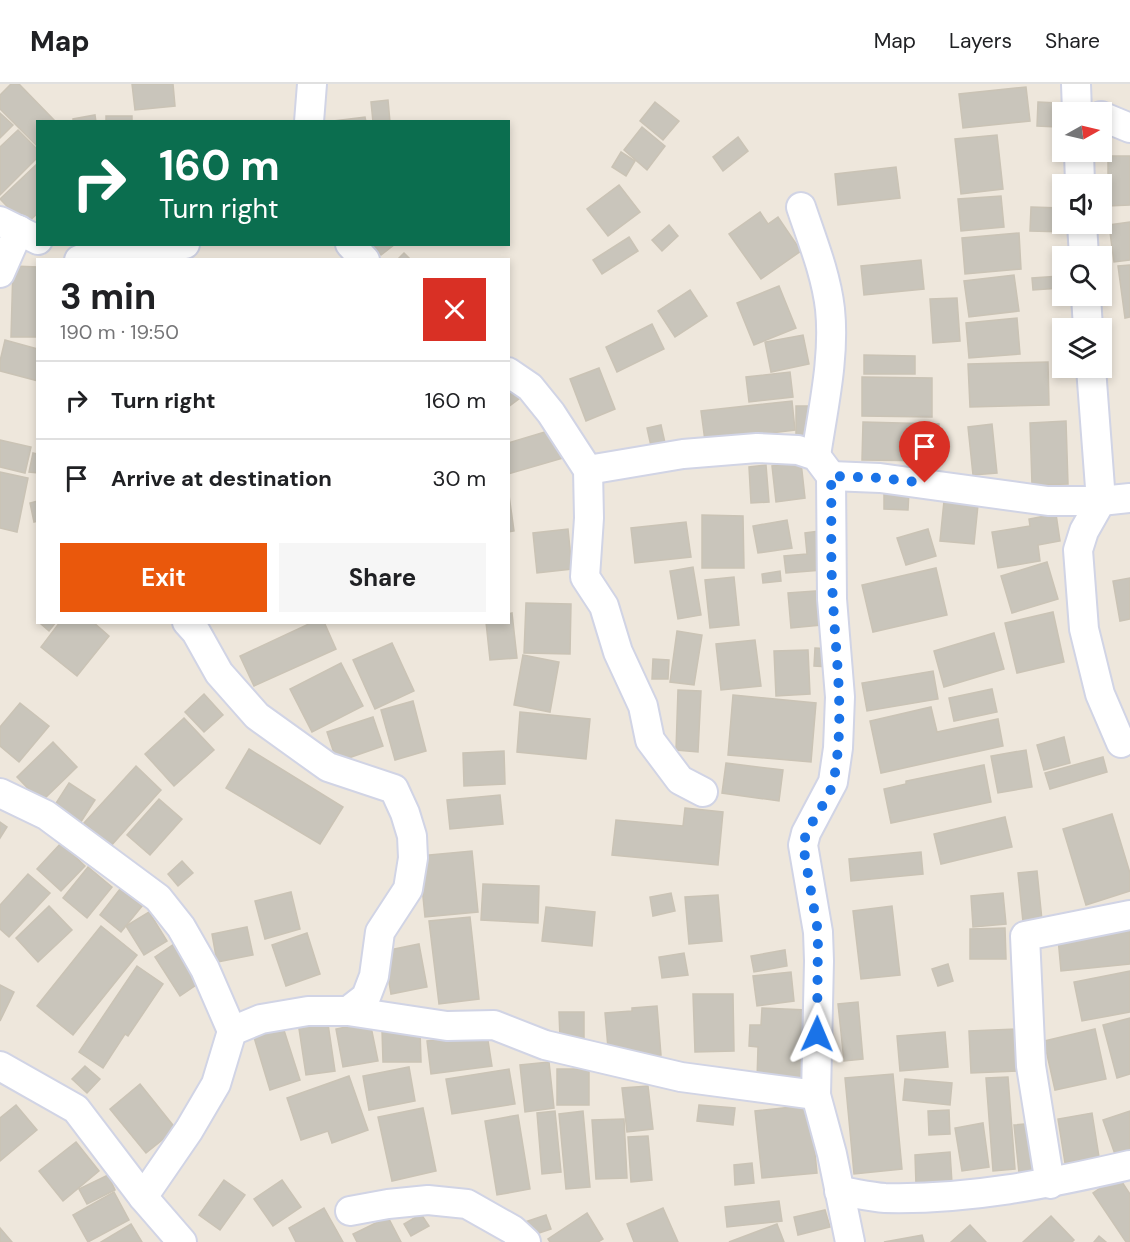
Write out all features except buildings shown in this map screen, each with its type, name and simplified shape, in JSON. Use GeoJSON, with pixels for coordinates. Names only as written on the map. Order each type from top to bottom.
{"type":"FeatureCollection","features":[{"type":"Feature","properties":{"kind":"street"},"geometry":{"type":"LineString","coordinates":[[309,120],[312,84]]}},
{"type":"Feature","properties":{"kind":"street"},"geometry":{"type":"LineString","coordinates":[[1112,119],[1130,128]]}},
{"type":"Feature","properties":{"kind":"street"},"geometry":{"type":"LineString","coordinates":[[801,207],[820,261],[830,308],[831,343],[824,466],[840,697],[838,748],[833,782],[806,834],[803,845],[818,932],[816,1095],[832,1154],[850,1242]]}},
{"type":"Feature","properties":{"kind":"street"},"geometry":{"type":"LineString","coordinates":[[0,273],[19,230]]}},
{"type":"Feature","properties":{"kind":"street"},"geometry":{"type":"LineString","coordinates":[[48,246],[69,258]]}},
{"type":"Feature","properties":{"kind":"street"},"geometry":{"type":"LineString","coordinates":[[84,258],[103,250],[158,246]]}},
{"type":"Feature","properties":{"kind":"street"},"geometry":{"type":"LineString","coordinates":[[352,246],[363,258]]}},
{"type":"Feature","properties":{"kind":"street"},"geometry":{"type":"LineString","coordinates":[[510,373],[530,387],[551,413],[588,470],[589,518],[585,577],[603,606],[618,652],[643,706],[650,740],[680,780],[704,792]]}},
{"type":"Feature","properties":{"kind":"street"},"geometry":{"type":"LineString","coordinates":[[1092,378],[1101,501],[1084,531],[1078,550],[1084,629],[1100,694],[1121,743]]}},
{"type":"Feature","properties":{"kind":"street"},"geometry":{"type":"LineString","coordinates":[[588,470],[721,450],[757,448],[798,450],[824,466],[880,478],[1048,501],[1101,501],[1130,498]]}},
{"type":"Feature","properties":{"kind":"street"},"geometry":{"type":"LineString","coordinates":[[189,624],[196,632],[219,673],[257,716],[328,767],[394,789],[405,813],[412,836],[413,858],[408,889],[380,932],[374,976],[366,998],[348,1011]]}},
{"type":"Feature","properties":{"kind":"street"},"geometry":{"type":"LineString","coordinates":[[0,793],[46,814],[158,898],[181,927],[199,958],[232,1031],[216,1084],[189,1130],[143,1197]]}},
{"type":"Feature","properties":{"kind":"street"},"geometry":{"type":"LineString","coordinates":[[1050,1184],[1031,1066],[1025,936],[1130,915]]}},
{"type":"Feature","properties":{"kind":"street"},"geometry":{"type":"LineString","coordinates":[[232,1031],[261,1019],[309,1011],[348,1011],[447,1026],[495,1025],[545,1045],[681,1077],[816,1095]]}},
{"type":"Feature","properties":{"kind":"street"},"geometry":{"type":"LineString","coordinates":[[0,1066],[76,1109],[143,1197],[182,1242]]}},
{"type":"Feature","properties":{"kind":"street"},"geometry":{"type":"LineString","coordinates":[[839,1191],[882,1198],[959,1196],[1050,1184],[1130,1165]]}},
{"type":"Feature","properties":{"kind":"street"},"geometry":{"type":"LineString","coordinates":[[350,1211],[428,1200],[466,1204],[513,1230],[526,1242]]}},
{"type":"Feature","properties":{"kind":"route"},"geometry":{"type":"LineString","coordinates":[[817,1034],[818,932],[803,845],[806,834],[833,782],[838,748],[840,697],[832,598],[831,476],[925,483]]}}]}
